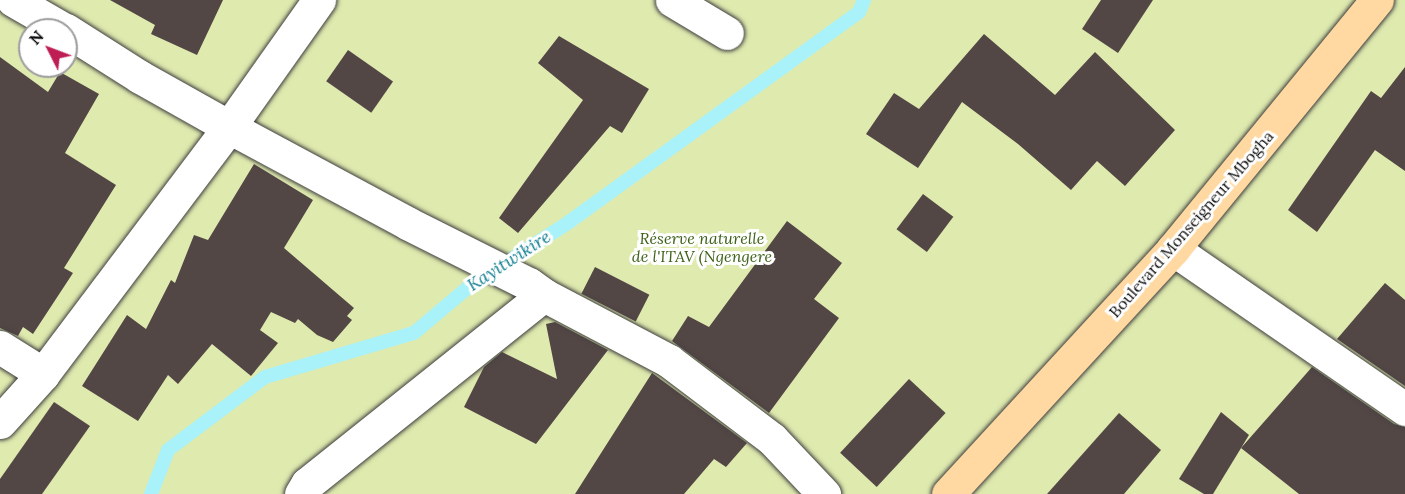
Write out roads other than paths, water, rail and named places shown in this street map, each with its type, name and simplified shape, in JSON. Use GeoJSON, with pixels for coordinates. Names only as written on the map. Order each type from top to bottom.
{"type":"FeatureCollection","features":[{"type":"Feature","properties":{"kind":"street"},"geometry":{"type":"LineString","coordinates":[[13,0],[45,18]]}},
{"type":"Feature","properties":{"kind":"street"},"geometry":{"type":"LineString","coordinates":[[0,422],[43,374],[230,127],[319,0]]}},
{"type":"Feature","properties":{"kind":"street"},"geometry":{"type":"LineString","coordinates":[[672,0],[727,33]]}},
{"type":"Feature","properties":{"kind":"street","name":"Boulevard Monseigneur Mbogha"},"geometry":{"type":"LineString","coordinates":[[948,494],[1173,249],[1377,0]]}},
{"type":"Feature","properties":{"kind":"street"},"geometry":{"type":"LineString","coordinates":[[78,38],[140,77],[230,127],[669,361],[772,439],[824,494]]}},
{"type":"Feature","properties":{"kind":"street"},"geometry":{"type":"LineString","coordinates":[[1173,249],[1405,409]]}},
{"type":"Feature","properties":{"kind":"street"},"geometry":{"type":"LineString","coordinates":[[301,494],[307,484],[537,289]]}},
{"type":"Feature","properties":{"kind":"street"},"geometry":{"type":"LineString","coordinates":[[0,347],[43,374]]}},
{"type":"Feature","properties":{"kind":"waterway","name":"Kayitwikire"},"geometry":{"type":"LineString","coordinates":[[151,494],[168,450],[265,377],[414,333],[471,285],[569,222],[859,12],[864,0]]}},
{"type":"Feature","properties":{"kind":"park label","name":"Réserve naturelle de l'ITAV (Ngengere"},"geometry":{"type":"Point","coordinates":[702,247]}}]}
